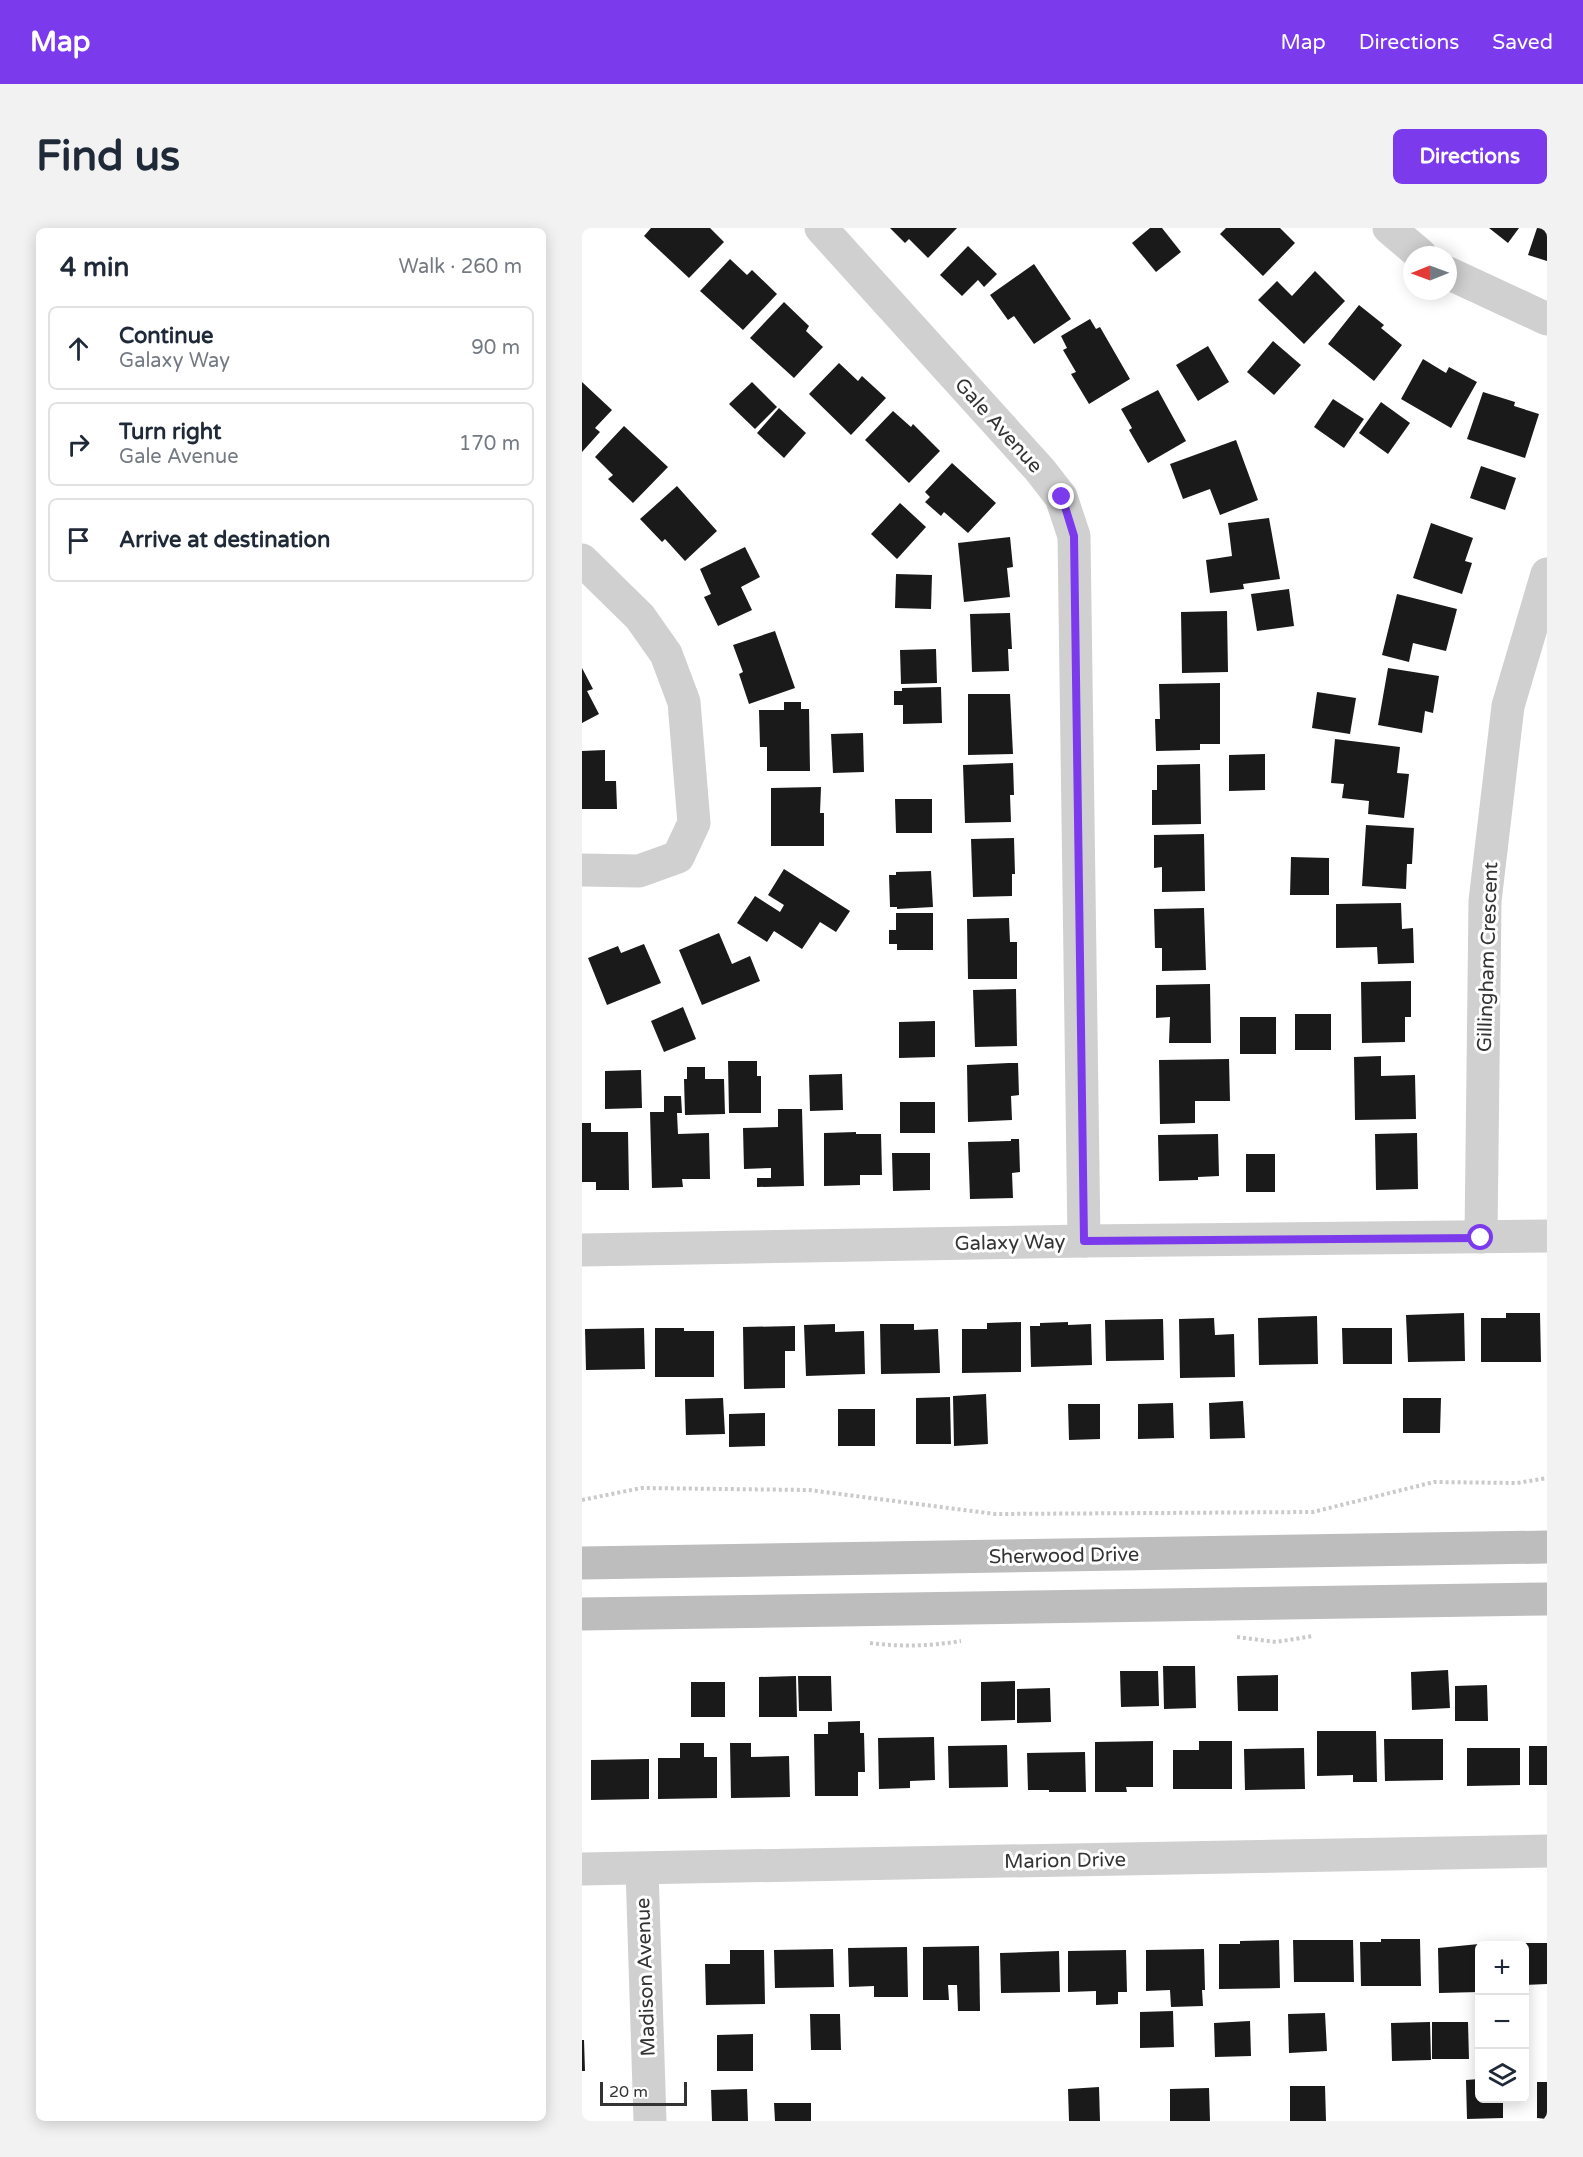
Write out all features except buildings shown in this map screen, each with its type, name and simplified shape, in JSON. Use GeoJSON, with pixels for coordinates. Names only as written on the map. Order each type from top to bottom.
{"type":"FeatureCollection","features":[{"type":"Feature","properties":{"kind":"main road","name":"Sherwood Drive"},"geometry":{"type":"LineString","coordinates":[[582,1563],[1547,1547]]}},
{"type":"Feature","properties":{"kind":"main road"},"geometry":{"type":"LineString","coordinates":[[582,1614],[1547,1599]]}},
{"type":"Feature","properties":{"kind":"street","name":"Gale Avenue"},"geometry":{"type":"LineString","coordinates":[[821,228],[1062,497],[1074,536],[1084,1241]]}},
{"type":"Feature","properties":{"kind":"street"},"geometry":{"type":"LineString","coordinates":[[1389,228],[1410,246]]}},
{"type":"Feature","properties":{"kind":"street"},"geometry":{"type":"LineString","coordinates":[[1457,277],[1547,319]]}},
{"type":"Feature","properties":{"kind":"street"},"geometry":{"type":"LineString","coordinates":[[582,560],[640,617],[666,654],[684,702],[694,823],[678,857],[639,871],[582,870]]}},
{"type":"Feature","properties":{"kind":"street","name":"Gillingham Crescent"},"geometry":{"type":"LineString","coordinates":[[1481,1238],[1485,901],[1508,706],[1547,574]]}},
{"type":"Feature","properties":{"kind":"street","name":"Galaxy Way"},"geometry":{"type":"LineString","coordinates":[[582,1250],[1547,1236]]}},
{"type":"Feature","properties":{"kind":"street","name":"Marion Drive"},"geometry":{"type":"LineString","coordinates":[[582,1869],[1547,1851]]}},
{"type":"Feature","properties":{"kind":"street","name":"Madison Avenue"},"geometry":{"type":"LineString","coordinates":[[642,1869],[650,2121]]}},
{"type":"Feature","properties":{"kind":"path"},"geometry":{"type":"LineString","coordinates":[[582,1500],[640,1488],[808,1490],[995,1514],[1313,1512],[1434,1482],[1517,1483],[1547,1478]]}},
{"type":"Feature","properties":{"kind":"route"},"geometry":{"type":"LineString","coordinates":[[1062,497],[1074,536],[1084,1241],[1481,1238]]}}]}
